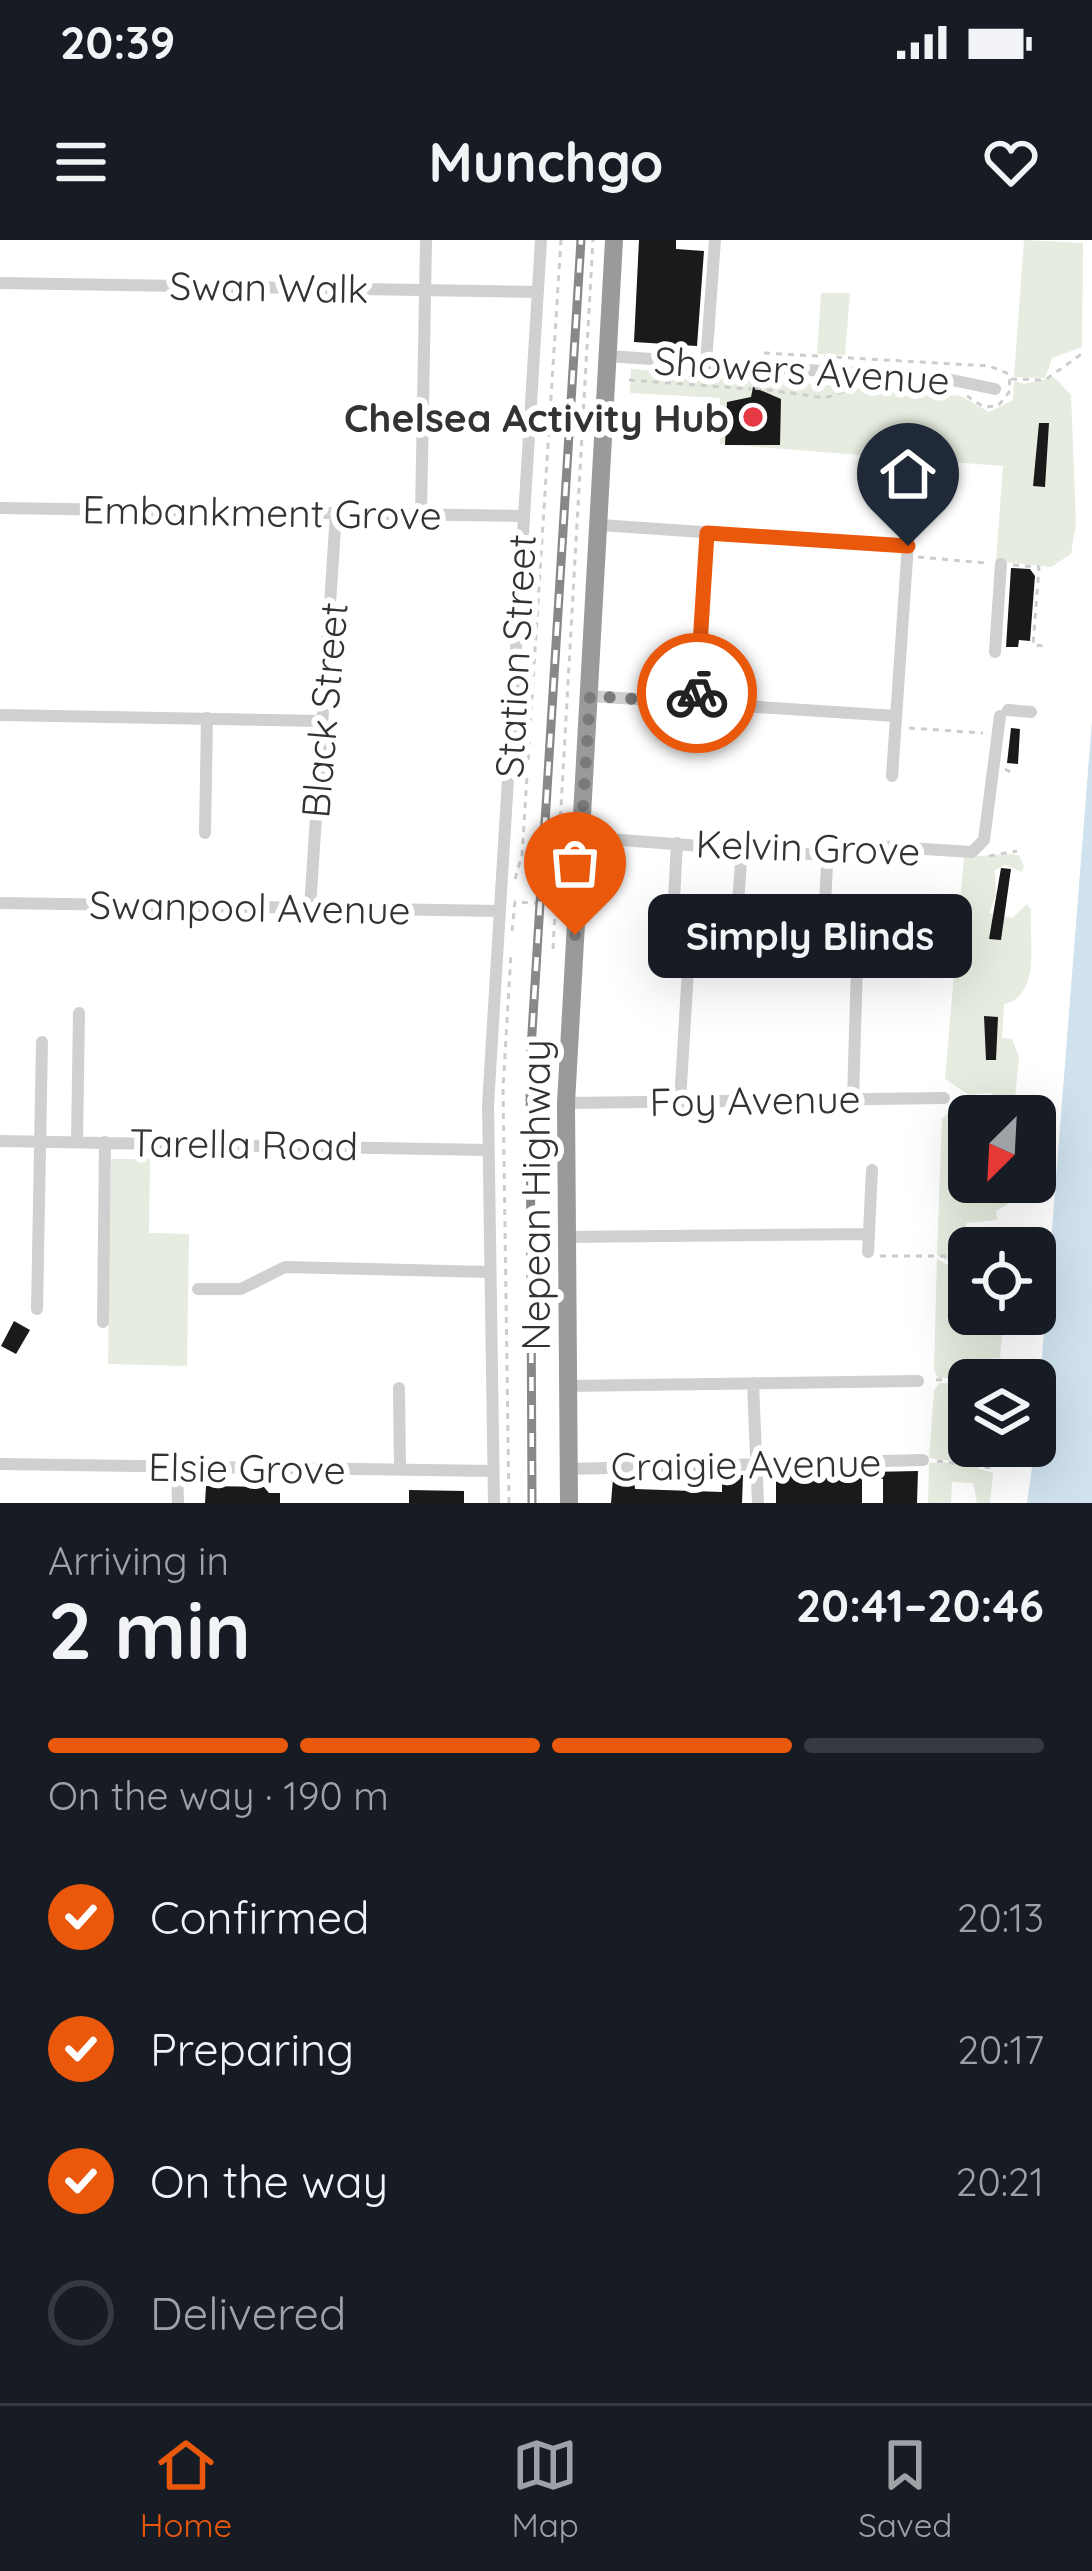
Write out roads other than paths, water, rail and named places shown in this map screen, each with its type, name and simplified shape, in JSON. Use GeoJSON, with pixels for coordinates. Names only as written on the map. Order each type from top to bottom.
{"type":"FeatureCollection","features":[{"type":"Feature","properties":{"kind":"highway","name":"Nepean Highway"},"geometry":{"type":"LineString","coordinates":[[569,1503],[566,1103],[614,240]]}},
{"type":"Feature","properties":{"kind":"street"},"geometry":{"type":"LineString","coordinates":[[422,514],[426,240]]}},
{"type":"Feature","properties":{"kind":"street","name":"Station Street"},"geometry":{"type":"LineString","coordinates":[[494,1503],[487,1150],[541,240]]}},
{"type":"Feature","properties":{"kind":"street"},"geometry":{"type":"LineString","coordinates":[[706,363],[715,240]]}},
{"type":"Feature","properties":{"kind":"street","name":"Swan Walk"},"geometry":{"type":"LineString","coordinates":[[0,284],[538,292]]}},
{"type":"Feature","properties":{"kind":"street","name":"Showers Avenue"},"geometry":{"type":"LineString","coordinates":[[608,356],[952,380],[995,389]]}},
{"type":"Feature","properties":{"kind":"street"},"geometry":{"type":"LineString","coordinates":[[892,776],[912,485]]}},
{"type":"Feature","properties":{"kind":"street","name":"Embankment Grove"},"geometry":{"type":"LineString","coordinates":[[0,508],[523,516]]}},
{"type":"Feature","properties":{"kind":"street","name":"Black Street"},"geometry":{"type":"LineString","coordinates":[[310,908],[327,629],[333,620],[336,513]]}},
{"type":"Feature","properties":{"kind":"street"},"geometry":{"type":"LineString","coordinates":[[600,525],[908,546]]}},
{"type":"Feature","properties":{"kind":"street"},"geometry":{"type":"LineString","coordinates":[[696,703],[707,533]]}},
{"type":"Feature","properties":{"kind":"street"},"geometry":{"type":"LineString","coordinates":[[995,652],[1001,564]]}},
{"type":"Feature","properties":{"kind":"street"},"geometry":{"type":"LineString","coordinates":[[590,696],[896,722]]}},
{"type":"Feature","properties":{"kind":"street","name":"Kelvin Grove"},"geometry":{"type":"LineString","coordinates":[[581,837],[822,855],[844,844],[977,850],[984,840],[1004,713],[1031,712]]}},
{"type":"Feature","properties":{"kind":"street"},"geometry":{"type":"LineString","coordinates":[[0,715],[321,721]]}},
{"type":"Feature","properties":{"kind":"street"},"geometry":{"type":"LineString","coordinates":[[205,833],[207,718]]}},
{"type":"Feature","properties":{"kind":"street"},"geometry":{"type":"LineString","coordinates":[[673,918],[677,843]]}},
{"type":"Feature","properties":{"kind":"street"},"geometry":{"type":"LineString","coordinates":[[734,956],[742,848]]}},
{"type":"Feature","properties":{"kind":"street"},"geometry":{"type":"LineString","coordinates":[[822,855],[827,867],[822,962]]}},
{"type":"Feature","properties":{"kind":"street","name":"Swanpool Avenue"},"geometry":{"type":"LineString","coordinates":[[0,904],[500,911]]}},
{"type":"Feature","properties":{"kind":"street"},"geometry":{"type":"LineString","coordinates":[[680,1102],[689,953],[861,968],[853,1099]]}},
{"type":"Feature","properties":{"kind":"street"},"geometry":{"type":"LineString","coordinates":[[77,1142],[79,1012]]}},
{"type":"Feature","properties":{"kind":"street"},"geometry":{"type":"LineString","coordinates":[[37,1310],[43,1042]]}},
{"type":"Feature","properties":{"kind":"street","name":"Foy Avenue"},"geometry":{"type":"LineString","coordinates":[[566,1103],[944,1098]]}},
{"type":"Feature","properties":{"kind":"street","name":"Tarella Road"},"geometry":{"type":"LineString","coordinates":[[0,1141],[487,1150]]}},
{"type":"Feature","properties":{"kind":"street"},"geometry":{"type":"LineString","coordinates":[[103,1322],[105,1142]]}},
{"type":"Feature","properties":{"kind":"street"},"geometry":{"type":"LineString","coordinates":[[868,1252],[872,1170]]}},
{"type":"Feature","properties":{"kind":"street"},"geometry":{"type":"LineString","coordinates":[[564,1238],[869,1234]]}},
{"type":"Feature","properties":{"kind":"street"},"geometry":{"type":"LineString","coordinates":[[198,1288],[242,1289],[285,1267],[490,1272]]}},
{"type":"Feature","properties":{"kind":"street"},"geometry":{"type":"LineString","coordinates":[[567,1386],[918,1381]]}},
{"type":"Feature","properties":{"kind":"street"},"geometry":{"type":"LineString","coordinates":[[753,1383],[758,1503]]}},
{"type":"Feature","properties":{"kind":"street"},"geometry":{"type":"LineString","coordinates":[[399,1388],[400,1470]]}},
{"type":"Feature","properties":{"kind":"street","name":"Craigie Avenue"},"geometry":{"type":"LineString","coordinates":[[568,1469],[923,1460]]}},
{"type":"Feature","properties":{"kind":"street","name":"Elsie Grove"},"geometry":{"type":"LineString","coordinates":[[0,1464],[493,1472]]}},
{"type":"Feature","properties":{"kind":"street"},"geometry":{"type":"LineString","coordinates":[[177,1467],[178,1503]]}},
{"type":"Feature","properties":{"kind":"water"},"geometry":{"type":"Polygon","coordinates":[[[1092,720],[1092,1503],[1027,1503],[1032,1467],[1056,1467],[1056,1359],[1042,1359],[1044,1335],[1056,1335],[1056,1227],[1052,1227],[1092,720]]]}},
{"type":"Feature","properties":{"kind":"railway"},"geometry":{"type":"LineString","coordinates":[[532,1503],[530,1065],[581,240]]}},
{"type":"Feature","properties":{"kind":"place","name":"Chelsea Activity Hub"},"geometry":{"type":"Point","coordinates":[753,417]}},
{"type":"Feature","properties":{"kind":"place","name":"Simply Blinds"},"geometry":{"type":"Point","coordinates":[575,935]}}]}
